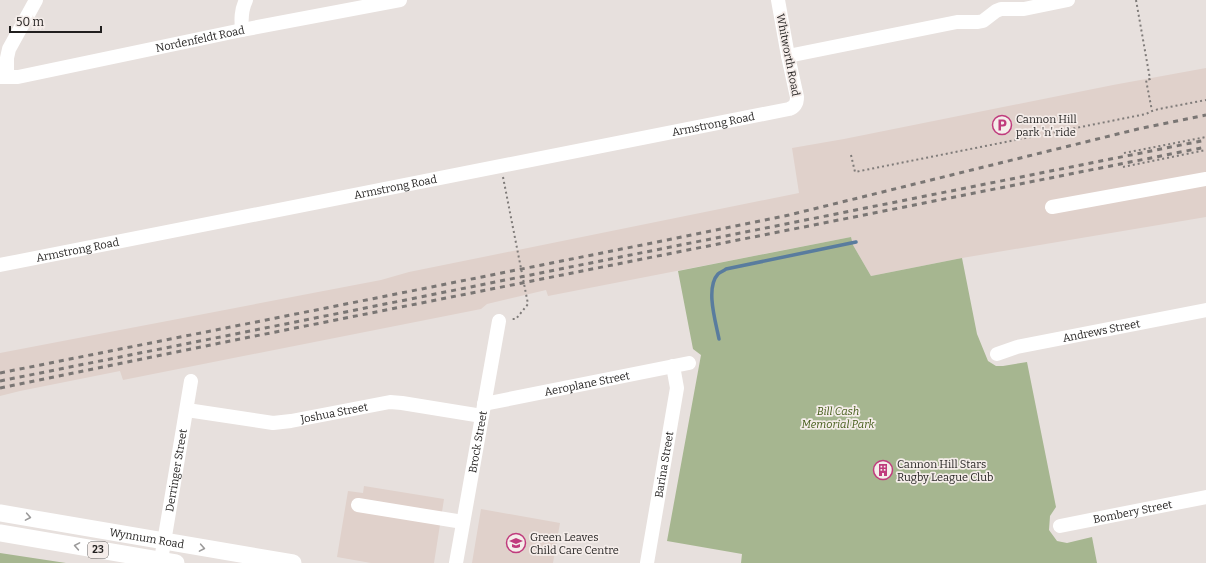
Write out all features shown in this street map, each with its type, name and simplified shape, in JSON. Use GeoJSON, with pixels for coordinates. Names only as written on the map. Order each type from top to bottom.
{"type":"FeatureCollection","features":[{"type":"Feature","properties":{"kind":"main road","name":"Wynnum Road"},"geometry":{"type":"LineString","coordinates":[[0,512],[293,563]]}},
{"type":"Feature","properties":{"kind":"main road","name":"Wynnum Road"},"geometry":{"type":"LineString","coordinates":[[0,532],[142,560],[168,562]]}},
{"type":"Feature","properties":{"kind":"street"},"geometry":{"type":"LineString","coordinates":[[4,77],[9,49],[36,0]]}},
{"type":"Feature","properties":{"kind":"street"},"geometry":{"type":"LineString","coordinates":[[242,30],[241,15],[246,0]]}},
{"type":"Feature","properties":{"kind":"street","name":"Nordenfeldt Road"},"geometry":{"type":"LineString","coordinates":[[4,77],[40,72],[242,30],[400,0]]}},
{"type":"Feature","properties":{"kind":"street","name":"Whitworth Road"},"geometry":{"type":"LineString","coordinates":[[778,0],[797,97],[796,103],[791,108]]}},
{"type":"Feature","properties":{"kind":"street"},"geometry":{"type":"LineString","coordinates":[[788,56],[957,22],[983,21],[1001,9],[1024,9],[1068,0]]}},
{"type":"Feature","properties":{"kind":"street","name":"Armstrong Road"},"geometry":{"type":"LineString","coordinates":[[0,265],[791,108]]}},
{"type":"Feature","properties":{"kind":"street"},"geometry":{"type":"LineString","coordinates":[[1052,207],[1206,179]]}},
{"type":"Feature","properties":{"kind":"street","name":"Andrews Street"},"geometry":{"type":"LineString","coordinates":[[997,354],[1016,347],[1206,310]]}},
{"type":"Feature","properties":{"kind":"street","name":"Brock Street"},"geometry":{"type":"LineString","coordinates":[[456,563],[499,321]]}},
{"type":"Feature","properties":{"kind":"street","name":"Aeroplane Street"},"geometry":{"type":"LineString","coordinates":[[483,410],[689,363]]}},
{"type":"Feature","properties":{"kind":"street","name":"Barina Street"},"geometry":{"type":"LineString","coordinates":[[647,563],[677,388],[673,366]]}},
{"type":"Feature","properties":{"kind":"street","name":"Derringer Street"},"geometry":{"type":"LineString","coordinates":[[168,562],[164,541],[192,380]]}},
{"type":"Feature","properties":{"kind":"street","name":"Joshua Street"},"geometry":{"type":"LineString","coordinates":[[187,410],[274,423],[390,402],[483,410]]}},
{"type":"Feature","properties":{"kind":"street","name":"Bombery Street"},"geometry":{"type":"LineString","coordinates":[[1060,526],[1206,497]]}},
{"type":"Feature","properties":{"kind":"street"},"geometry":{"type":"LineString","coordinates":[[358,505],[463,522]]}},
{"type":"Feature","properties":{"kind":"street"},"geometry":{"type":"LineString","coordinates":[[142,560],[146,538]]}},
{"type":"Feature","properties":{"kind":"path"},"geometry":{"type":"LineString","coordinates":[[1136,0],[1150,79],[1146,80],[1152,112]]}},
{"type":"Feature","properties":{"kind":"path"},"geometry":{"type":"LineString","coordinates":[[851,155],[856,172],[1146,114],[1159,109],[1206,100]]}},
{"type":"Feature","properties":{"kind":"path"},"geometry":{"type":"LineString","coordinates":[[1124,153],[1206,137]]}},
{"type":"Feature","properties":{"kind":"path"},"geometry":{"type":"LineString","coordinates":[[1123,167],[1206,150]]}},
{"type":"Feature","properties":{"kind":"path"},"geometry":{"type":"LineString","coordinates":[[499,321],[516,319],[528,304],[501,166]]}},
{"type":"Feature","properties":{"kind":"shaded area"},"geometry":{"type":"Polygon","coordinates":[[[1206,68],[1206,217],[962,258],[871,276],[853,245],[851,237],[548,296],[546,290],[487,304],[481,309],[123,380],[120,371],[0,396],[0,353],[381,280],[409,272],[799,193],[792,148],[1206,68]]]}},
{"type":"Feature","properties":{"kind":"shaded area"},"geometry":{"type":"Polygon","coordinates":[[[364,486],[444,499],[434,563],[371,563],[337,557],[348,491],[363,493],[364,486]]]}},
{"type":"Feature","properties":{"kind":"shaded area","name":"Green Leaves Child Care Centre"},"geometry":{"type":"Polygon","coordinates":[[[481,509],[560,523],[553,563],[472,563],[481,509]]]}},
{"type":"Feature","properties":{"kind":"green space","name":"Bill Cash Memorial Park"},"geometry":{"type":"Polygon","coordinates":[[[851,237],[853,245],[871,276],[962,258],[977,334],[988,361],[996,366],[1027,362],[1056,507],[1050,516],[1049,530],[1057,541],[1067,543],[1092,537],[1097,563],[741,563],[742,554],[667,541],[701,355],[693,349],[678,271],[851,237]]]}},
{"type":"Feature","properties":{"kind":"green space"},"geometry":{"type":"Polygon","coordinates":[[[0,553],[66,563],[0,563],[0,553]]]}},
{"type":"Feature","properties":{"kind":"waterway"},"geometry":{"type":"LineString","coordinates":[[719,339],[712,306],[712,288],[714,280],[719,273],[726,269],[856,242]]}},
{"type":"Feature","properties":{"kind":"railway"},"geometry":{"type":"LineString","coordinates":[[0,373],[789,215],[1138,129],[1206,115]]}},
{"type":"Feature","properties":{"kind":"railway"},"geometry":{"type":"LineString","coordinates":[[0,381],[1206,140]]}},
{"type":"Feature","properties":{"kind":"railway"},"geometry":{"type":"LineString","coordinates":[[0,388],[1206,147]]}},
{"type":"Feature","properties":{"kind":"place","name":"Cannon Hill park 'n' ride"},"geometry":{"type":"Point","coordinates":[1002,125]}},
{"type":"Feature","properties":{"kind":"place","name":"Cannon Hill Stars Rugby League Club"},"geometry":{"type":"Point","coordinates":[883,470]}},
{"type":"Feature","properties":{"kind":"place","name":"Green Leaves Child Care Centre"},"geometry":{"type":"Point","coordinates":[516,543]}}]}
